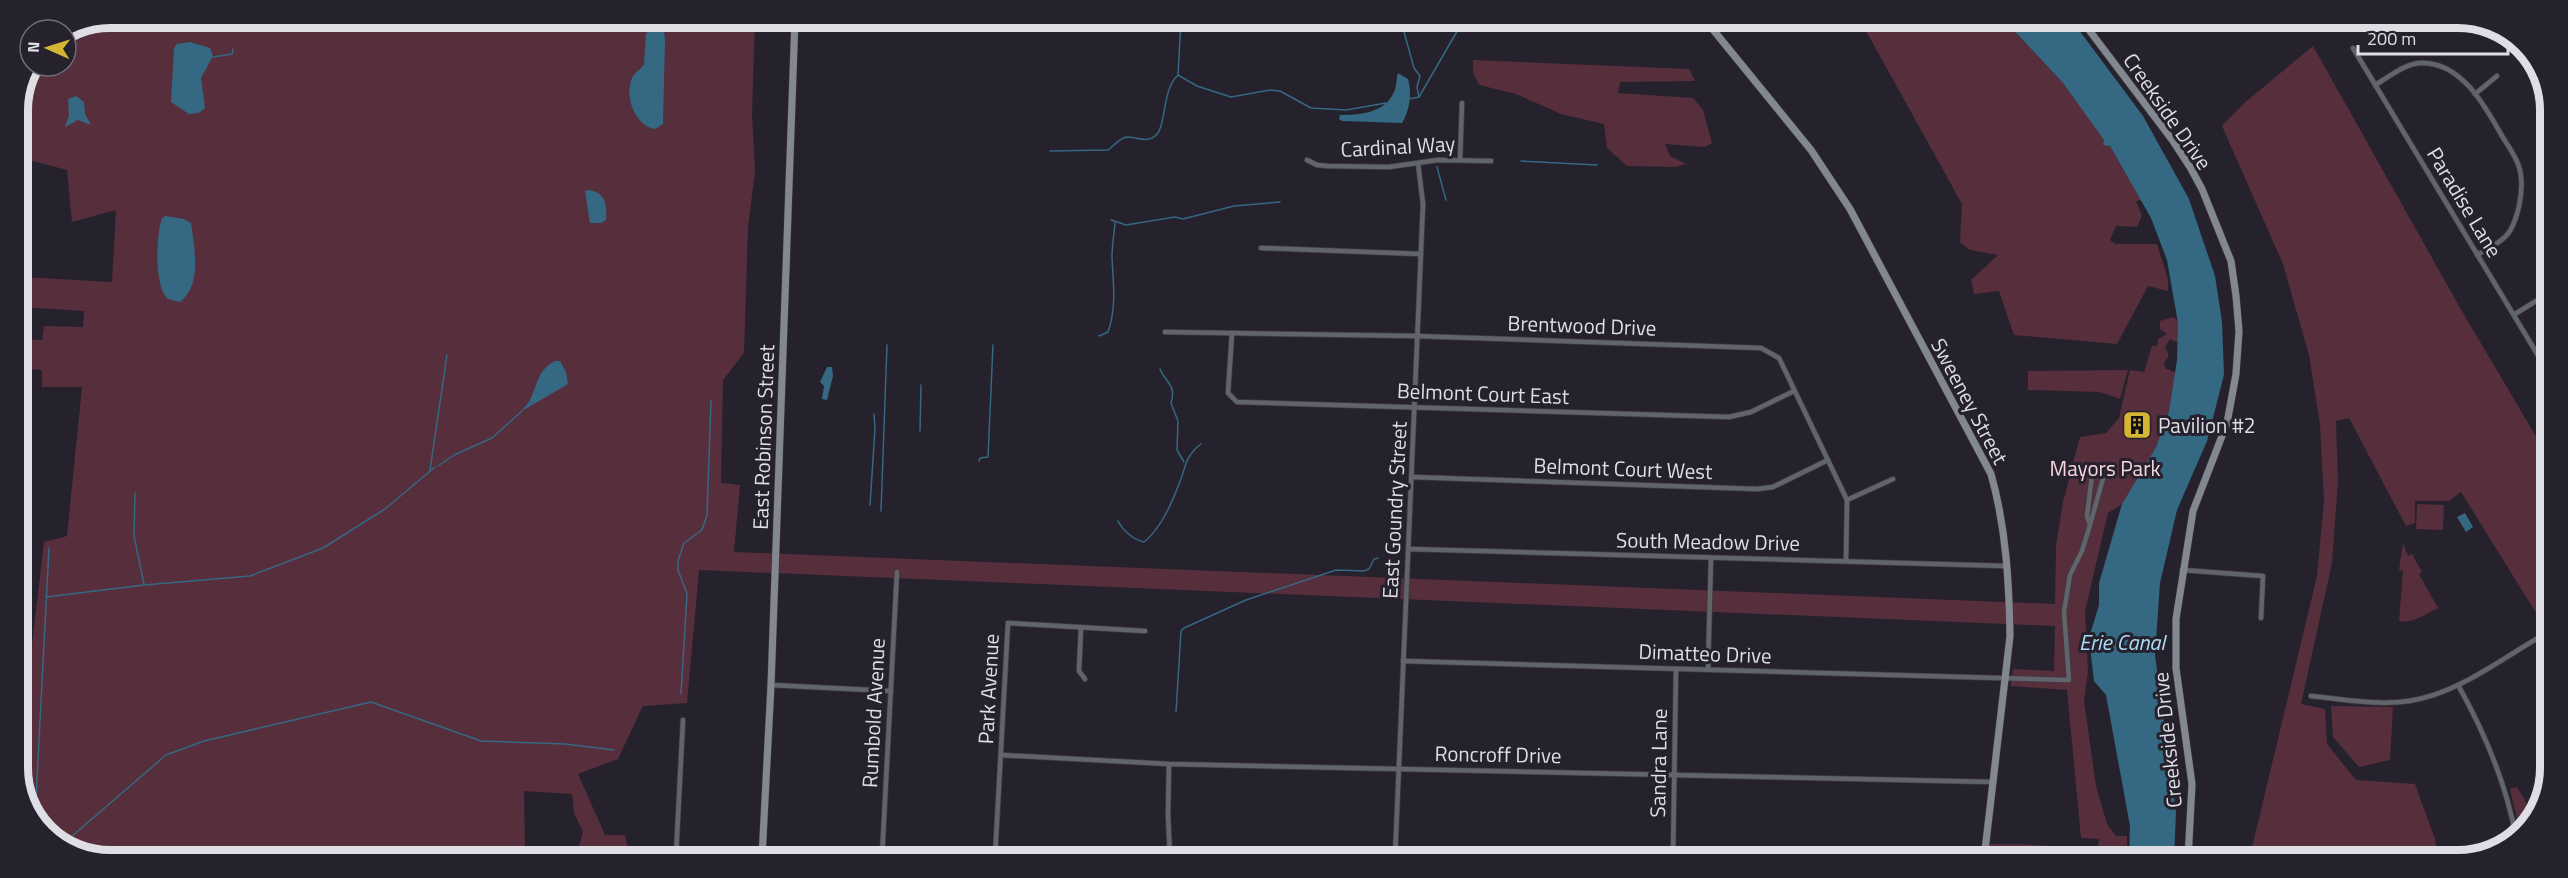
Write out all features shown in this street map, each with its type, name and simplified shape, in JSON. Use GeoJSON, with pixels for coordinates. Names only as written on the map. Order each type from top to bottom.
{"type":"FeatureCollection","features":[{"type":"Feature","properties":{"kind":"street","name":"East Robinson Street"},"geometry":{"type":"LineString","coordinates":[[762,850],[771,685],[795,29]]}},
{"type":"Feature","properties":{"kind":"street","name":"Sweeney Street"},"geometry":{"type":"LineString","coordinates":[[1713,29],[1812,150],[1850,209],[1991,474],[2001,509],[2010,636],[1985,850]]}},
{"type":"Feature","properties":{"kind":"street","name":"Creekside Drive"},"geometry":{"type":"LineString","coordinates":[[2088,29],[2181,152],[2202,189],[2231,261],[2239,332],[2236,374],[2227,423],[2193,510],[2182,570],[2174,641],[2192,784],[2189,850]]}},
{"type":"Feature","properties":{"kind":"street","name":"Paradise Lane"},"geometry":{"type":"LineString","coordinates":[[2353,48],[2539,357]]}},
{"type":"Feature","properties":{"kind":"street"},"geometry":{"type":"LineString","coordinates":[[2375,85],[2406,66],[2426,63],[2450,72],[2483,104],[2517,161],[2522,183],[2511,229],[2500,241],[2477,255]]}},
{"type":"Feature","properties":{"kind":"street"},"geometry":{"type":"LineString","coordinates":[[2475,94],[2497,76]]}},
{"type":"Feature","properties":{"kind":"street"},"geometry":{"type":"LineString","coordinates":[[1460,159],[1462,103]]}},
{"type":"Feature","properties":{"kind":"street","name":"Cardinal Way"},"geometry":{"type":"LineString","coordinates":[[1307,160],[1317,165],[1328,166],[1400,167],[1438,160],[1491,161]]}},
{"type":"Feature","properties":{"kind":"street","name":"East Goundry Street"},"geometry":{"type":"LineString","coordinates":[[1395,850],[1423,196],[1418,164]]}},
{"type":"Feature","properties":{"kind":"street"},"geometry":{"type":"LineString","coordinates":[[1261,248],[1421,254]]}},
{"type":"Feature","properties":{"kind":"street"},"geometry":{"type":"LineString","coordinates":[[2515,314],[2539,299]]}},
{"type":"Feature","properties":{"kind":"street","name":"Brentwood Drive"},"geometry":{"type":"LineString","coordinates":[[1165,332],[1416,336],[1761,348],[1779,358],[1847,500],[1846,560]]}},
{"type":"Feature","properties":{"kind":"street","name":"Belmont Court East"},"geometry":{"type":"LineString","coordinates":[[1232,333],[1228,393],[1238,402],[1729,417],[1751,412],[1794,391]]}},
{"type":"Feature","properties":{"kind":"street","name":"Belmont Court West"},"geometry":{"type":"LineString","coordinates":[[1412,477],[1757,489],[1773,487],[1828,460]]}},
{"type":"Feature","properties":{"kind":"street"},"geometry":{"type":"LineString","coordinates":[[2099,465],[2104,476],[2090,525],[2087,516],[2092,475],[2099,465]]}},
{"type":"Feature","properties":{"kind":"street"},"geometry":{"type":"LineString","coordinates":[[1847,500],[1893,478]]}},
{"type":"Feature","properties":{"kind":"street","name":"Dimatteo Drive"},"geometry":{"type":"LineString","coordinates":[[1403,661],[2069,680],[2064,612],[2070,575],[2082,551],[2090,525]]}},
{"type":"Feature","properties":{"kind":"street","name":"South Meadow Drive"},"geometry":{"type":"LineString","coordinates":[[1408,549],[2006,566]]}},
{"type":"Feature","properties":{"kind":"street"},"geometry":{"type":"LineString","coordinates":[[1708,669],[1711,558]]}},
{"type":"Feature","properties":{"kind":"street"},"geometry":{"type":"LineString","coordinates":[[2182,570],[2263,576],[2262,618]]}},
{"type":"Feature","properties":{"kind":"street","name":"Rumbold Avenue"},"geometry":{"type":"LineString","coordinates":[[882,850],[897,572]]}},
{"type":"Feature","properties":{"kind":"street","name":"Park Avenue"},"geometry":{"type":"LineString","coordinates":[[995,850],[1008,623],[1145,631]]}},
{"type":"Feature","properties":{"kind":"street"},"geometry":{"type":"LineString","coordinates":[[1081,628],[1079,671],[1085,679]]}},
{"type":"Feature","properties":{"kind":"street"},"geometry":{"type":"LineString","coordinates":[[2311,696],[2406,702],[2430,697],[2458,685],[2540,638]]}},
{"type":"Feature","properties":{"kind":"street","name":"Sandra Lane"},"geometry":{"type":"LineString","coordinates":[[1673,850],[1677,669]]}},
{"type":"Feature","properties":{"kind":"street"},"geometry":{"type":"LineString","coordinates":[[771,685],[891,691]]}},
{"type":"Feature","properties":{"kind":"street"},"geometry":{"type":"LineString","coordinates":[[2458,685],[2493,756],[2514,826]]}},
{"type":"Feature","properties":{"kind":"street"},"geometry":{"type":"LineString","coordinates":[[676,850],[683,720]]}},
{"type":"Feature","properties":{"kind":"street","name":"Roncroff Drive"},"geometry":{"type":"LineString","coordinates":[[1001,755],[1169,764],[1994,782]]}},
{"type":"Feature","properties":{"kind":"street"},"geometry":{"type":"LineString","coordinates":[[1169,764],[1170,850]]}},
{"type":"Feature","properties":{"kind":"green space","name":"Mayors Park"},"geometry":{"type":"Polygon","coordinates":[[[755,29],[752,114],[755,172],[748,227],[744,353],[723,380],[721,483],[740,485],[734,552],[2055,604],[2056,546],[2063,502],[2080,437],[2106,433],[2119,418],[2130,370],[2144,372],[2152,346],[2157,346],[2158,339],[2167,334],[2160,329],[2160,321],[2174,317],[2185,329],[2182,339],[2177,342],[2170,339],[2165,348],[2168,357],[2164,363],[2165,368],[2176,373],[2169,411],[2156,447],[2122,504],[2108,513],[2085,611],[2088,670],[2084,701],[2096,786],[2107,824],[2116,836],[2127,836],[2127,850],[2098,850],[2099,839],[2081,838],[2067,690],[2011,686],[2013,669],[2054,671],[2055,626],[699,570],[687,703],[643,706],[618,759],[578,774],[605,835],[625,835],[628,850],[578,850],[583,832],[574,813],[572,794],[524,791],[525,850],[111,850],[84,845],[61,833],[45,817],[35,799],[29,773],[29,654],[44,542],[67,536],[82,387],[42,387],[42,370],[29,369],[29,339],[42,340],[44,326],[83,327],[84,311],[29,307],[29,277],[112,282],[116,210],[72,222],[67,170],[29,160],[30,95],[35,79],[78,78],[78,36],[95,30],[755,29]]]}},
{"type":"Feature","properties":{"kind":"green space"},"geometry":{"type":"Polygon","coordinates":[[[1865,29],[2013,29],[2063,83],[2110,146],[2141,200],[2136,201],[2142,216],[2137,227],[2116,226],[2110,240],[2115,244],[2157,244],[2168,279],[2168,291],[2148,286],[2117,344],[2014,335],[1999,291],[1974,294],[1971,280],[1998,255],[1970,250],[1960,242],[1962,204],[1865,29]]]}},
{"type":"Feature","properties":{"kind":"green space"},"geometry":{"type":"Polygon","coordinates":[[[2313,46],[2463,313],[2540,442],[2540,619],[2461,492],[2449,501],[2415,501],[2415,523],[2406,526],[2349,418],[2336,421],[2338,480],[2332,563],[2301,704],[2325,709],[2327,744],[2356,780],[2415,784],[2435,839],[2437,850],[2251,850],[2317,576],[2324,501],[2320,424],[2309,355],[2283,264],[2222,126],[2243,104],[2313,46]]]}},
{"type":"Feature","properties":{"kind":"green space"},"geometry":{"type":"Polygon","coordinates":[[[1473,60],[1689,69],[1695,81],[1620,82],[1618,93],[1693,98],[1703,110],[1712,143],[1705,147],[1665,144],[1670,156],[1686,164],[1675,167],[1627,166],[1607,148],[1604,124],[1561,114],[1516,94],[1479,85],[1473,72],[1473,60]]]}},
{"type":"Feature","properties":{"kind":"green space"},"geometry":{"type":"Polygon","coordinates":[[[2128,370],[2120,399],[2100,392],[2028,390],[2028,371],[2128,370]]]}},
{"type":"Feature","properties":{"kind":"green space"},"geometry":{"type":"Polygon","coordinates":[[[2417,504],[2444,505],[2443,530],[2416,529],[2417,504]]]}},
{"type":"Feature","properties":{"kind":"green space"},"geometry":{"type":"Polygon","coordinates":[[[2403,543],[2408,556],[2412,554],[2422,572],[2419,574],[2438,608],[2419,618],[2404,622],[2399,621],[2403,571],[2399,570],[2403,543]]]}},
{"type":"Feature","properties":{"kind":"green space"},"geometry":{"type":"Polygon","coordinates":[[[2331,706],[2393,707],[2390,760],[2359,767],[2333,737],[2331,706]]]}},
{"type":"Feature","properties":{"kind":"green space"},"geometry":{"type":"Polygon","coordinates":[[[2517,787],[2529,807],[2518,822],[2510,789],[2517,787]]]}},
{"type":"Feature","properties":{"kind":"green space"},"geometry":{"type":"Polygon","coordinates":[[[1990,844],[2026,844],[2072,850],[1989,850],[1990,844]]]}},
{"type":"Feature","properties":{"kind":"water"},"geometry":{"type":"Polygon","coordinates":[[[650,29],[664,30],[663,124],[655,129],[648,127],[637,116],[629,93],[632,78],[644,64],[646,34],[650,29]]]}},
{"type":"Feature","properties":{"kind":"water","name":"Erie Canal"},"geometry":{"type":"Polygon","coordinates":[[[2013,29],[2078,29],[2143,116],[2189,199],[2215,276],[2222,322],[2224,375],[2207,441],[2177,510],[2160,583],[2155,655],[2176,812],[2174,850],[2129,850],[2130,826],[2106,695],[2094,681],[2089,638],[2099,605],[2099,583],[2122,504],[2156,447],[2169,411],[2177,360],[2178,323],[2167,260],[2151,218],[2110,146],[2103,145],[2104,140],[2063,83],[2013,29]]]}},
{"type":"Feature","properties":{"kind":"water"},"geometry":{"type":"Polygon","coordinates":[[[190,42],[210,48],[213,56],[201,78],[205,108],[199,113],[189,114],[171,102],[174,48],[177,44],[190,42]]]}},
{"type":"Feature","properties":{"kind":"water"},"geometry":{"type":"Polygon","coordinates":[[[1398,73],[1408,79],[1410,90],[1410,101],[1402,123],[1342,121],[1339,119],[1340,115],[1364,113],[1378,109],[1385,104],[1394,92],[1398,73]]]}},
{"type":"Feature","properties":{"kind":"water"},"geometry":{"type":"Polygon","coordinates":[[[76,96],[84,102],[85,114],[91,125],[78,120],[65,127],[69,115],[68,99],[76,96]]]}},
{"type":"Feature","properties":{"kind":"water"},"geometry":{"type":"Polygon","coordinates":[[[589,190],[599,194],[604,200],[606,220],[601,223],[590,223],[585,191],[589,190]]]}},
{"type":"Feature","properties":{"kind":"water"},"geometry":{"type":"Polygon","coordinates":[[[166,216],[184,219],[191,223],[192,229],[195,258],[194,278],[187,295],[180,302],[168,299],[163,293],[158,273],[158,237],[162,218],[166,216]]]}},
{"type":"Feature","properties":{"kind":"water"},"geometry":{"type":"Polygon","coordinates":[[[555,361],[560,361],[566,372],[568,384],[522,411],[530,400],[545,368],[555,361]]]}},
{"type":"Feature","properties":{"kind":"water"},"geometry":{"type":"Polygon","coordinates":[[[827,367],[832,367],[833,376],[827,400],[822,399],[824,386],[820,382],[827,367]]]}},
{"type":"Feature","properties":{"kind":"water"},"geometry":{"type":"Polygon","coordinates":[[[2465,513],[2473,527],[2466,532],[2457,517],[2465,513]]]}},
{"type":"Feature","properties":{"kind":"waterway"},"geometry":{"type":"LineString","coordinates":[[1050,151],[1108,150],[1119,140],[1127,137],[1145,139],[1155,136],[1161,125],[1169,90],[1178,75],[1181,29]]}},
{"type":"Feature","properties":{"kind":"waterway"},"geometry":{"type":"LineString","coordinates":[[1403,29],[1414,68],[1420,76],[1417,87],[1419,97],[1458,29]]}},
{"type":"Feature","properties":{"kind":"waterway"},"geometry":{"type":"LineString","coordinates":[[213,57],[232,54],[233,49]]}},
{"type":"Feature","properties":{"kind":"waterway"},"geometry":{"type":"LineString","coordinates":[[1178,75],[1197,86],[1231,97],[1270,90],[1280,91],[1311,108],[1346,110],[1386,103]]}},
{"type":"Feature","properties":{"kind":"waterway"},"geometry":{"type":"LineString","coordinates":[[1408,99],[1419,97]]}},
{"type":"Feature","properties":{"kind":"waterway"},"geometry":{"type":"LineString","coordinates":[[1521,161],[1597,165]]}},
{"type":"Feature","properties":{"kind":"waterway"},"geometry":{"type":"LineString","coordinates":[[1437,167],[1446,200]]}},
{"type":"Feature","properties":{"kind":"waterway"},"geometry":{"type":"LineString","coordinates":[[1111,220],[1126,225],[1175,217],[1183,219],[1234,206],[1280,202]]}},
{"type":"Feature","properties":{"kind":"waterway"},"geometry":{"type":"LineString","coordinates":[[1099,336],[1108,332],[1113,313],[1112,253],[1115,223]]}},
{"type":"Feature","properties":{"kind":"waterway"},"geometry":{"type":"LineString","coordinates":[[881,511],[887,345]]}},
{"type":"Feature","properties":{"kind":"waterway"},"geometry":{"type":"LineString","coordinates":[[979,461],[980,458],[988,457],[993,345]]}},
{"type":"Feature","properties":{"kind":"waterway"},"geometry":{"type":"LineString","coordinates":[[430,470],[447,355]]}},
{"type":"Feature","properties":{"kind":"waterway"},"geometry":{"type":"LineString","coordinates":[[1160,369],[1173,392],[1171,403],[1178,421],[1177,450],[1184,462]]}},
{"type":"Feature","properties":{"kind":"waterway"},"geometry":{"type":"LineString","coordinates":[[920,431],[921,385]]}},
{"type":"Feature","properties":{"kind":"waterway"},"geometry":{"type":"LineString","coordinates":[[681,694],[687,594],[678,570],[678,561],[684,543],[702,530],[707,515],[711,401]]}},
{"type":"Feature","properties":{"kind":"waterway"},"geometry":{"type":"LineString","coordinates":[[438,466],[454,455],[492,438],[522,411]]}},
{"type":"Feature","properties":{"kind":"waterway"},"geometry":{"type":"LineString","coordinates":[[870,505],[874,414]]}},
{"type":"Feature","properties":{"kind":"waterway"},"geometry":{"type":"LineString","coordinates":[[1118,521],[1126,532],[1144,542],[1167,512],[1188,458],[1201,444]]}},
{"type":"Feature","properties":{"kind":"waterway"},"geometry":{"type":"LineString","coordinates":[[46,597],[144,585],[250,576],[323,548],[385,509],[435,467]]}},
{"type":"Feature","properties":{"kind":"waterway"},"geometry":{"type":"LineString","coordinates":[[135,493],[134,536],[144,584]]}},
{"type":"Feature","properties":{"kind":"waterway"},"geometry":{"type":"LineString","coordinates":[[36,801],[49,548]]}},
{"type":"Feature","properties":{"kind":"waterway"},"geometry":{"type":"LineString","coordinates":[[1176,712],[1181,631],[1184,628],[1246,600],[1336,570],[1364,571],[1369,569],[1374,559],[1378,558]]}},
{"type":"Feature","properties":{"kind":"waterway"},"geometry":{"type":"LineString","coordinates":[[70,838],[166,755],[204,741],[371,702],[481,741],[565,744],[614,750]]}},
{"type":"Feature","properties":{"kind":"place","name":"Pavilion #2"},"geometry":{"type":"Point","coordinates":[2137,425]}}]}
